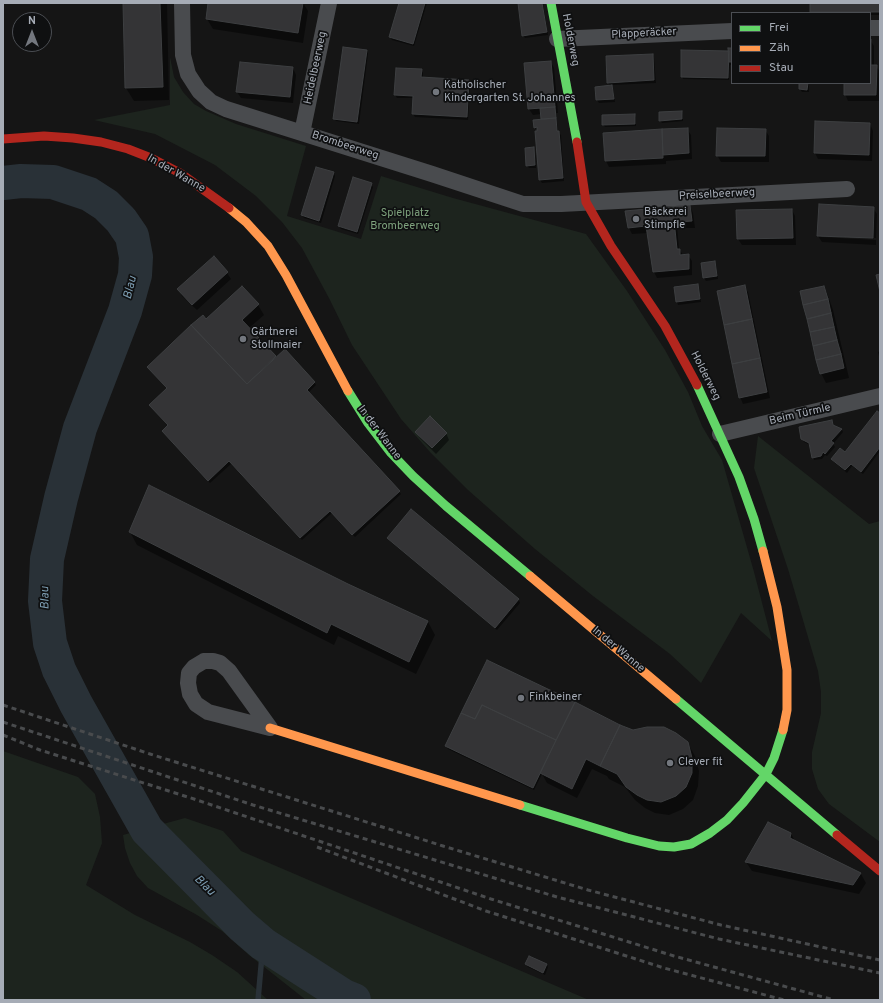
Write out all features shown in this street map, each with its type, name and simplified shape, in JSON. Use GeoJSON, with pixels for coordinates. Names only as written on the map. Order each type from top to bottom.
{"type":"FeatureCollection","features":[{"type":"Feature","properties":{"kind":"street","name":"Brombeerweg"},"geometry":{"type":"LineString","coordinates":[[182,3],[183,55],[188,74],[198,91],[211,102],[226,110],[302,132],[523,204],[561,204],[586,202]]}},
{"type":"Feature","properties":{"kind":"street","name":"Heidelbeerweg"},"geometry":{"type":"LineString","coordinates":[[302,132],[329,3]]}},
{"type":"Feature","properties":{"kind":"street","name":"Holderweg"},"geometry":{"type":"LineString","coordinates":[[551,3],[576,132],[586,202],[611,246],[665,326],[697,385],[739,477],[754,519],[769,572],[777,607],[786,670],[787,710],[782,734],[774,758],[766,774]]}},
{"type":"Feature","properties":{"kind":"street","name":"Plapperäcker"},"geometry":{"type":"LineString","coordinates":[[557,39],[731,31]]}},
{"type":"Feature","properties":{"kind":"street","name":"In der Wanne"},"geometry":{"type":"LineString","coordinates":[[3,139],[44,136],[73,138],[101,142],[128,149],[151,158],[180,173],[225,204],[246,222],[268,246],[286,275],[347,389],[368,423],[391,453],[413,476],[446,506],[880,871]]}},
{"type":"Feature","properties":{"kind":"street","name":"Preiselbeerweg"},"geometry":{"type":"LineString","coordinates":[[586,202],[847,188]]}},
{"type":"Feature","properties":{"kind":"street","name":"Beim Türmle"},"geometry":{"type":"LineString","coordinates":[[720,434],[880,396]]}},
{"type":"Feature","properties":{"kind":"street"},"geometry":{"type":"LineString","coordinates":[[270,728],[229,671],[220,663],[214,661],[204,661],[194,667],[190,673],[188,683],[190,694],[196,704],[208,712],[270,728],[627,838],[659,846],[674,847],[691,844],[710,833],[727,820],[766,774]]}},
{"type":"Feature","properties":{"kind":"green space","name":"Spielplatz Brombeerweg"},"geometry":{"type":"Polygon","coordinates":[[[170,57],[174,77],[183,92],[194,104],[236,124],[306,146],[287,216],[361,239],[381,176],[453,198],[586,234],[627,291],[665,350],[688,392],[702,426],[722,460],[772,641],[741,613],[701,683],[670,654],[593,596],[535,549],[468,490],[430,452],[401,419],[352,345],[302,248],[282,222],[256,196],[215,165],[155,134],[94,120],[170,105],[170,57]]]}},
{"type":"Feature","properties":{"kind":"green space"},"geometry":{"type":"Polygon","coordinates":[[[758,436],[869,524],[880,521],[880,842],[829,804],[818,789],[812,769],[812,752],[821,713],[821,692],[818,671],[788,569],[754,468],[758,436]]]}},
{"type":"Feature","properties":{"kind":"green space"},"geometry":{"type":"Polygon","coordinates":[[[3,751],[78,777],[95,794],[100,817],[102,843],[86,885],[135,915],[190,942],[212,955],[237,972],[268,1000],[3,1000],[3,751]]]}},
{"type":"Feature","properties":{"kind":"green space"},"geometry":{"type":"Polygon","coordinates":[[[185,818],[223,831],[241,851],[589,1000],[306,1000],[249,955],[222,931],[197,915],[148,888],[137,876],[130,863],[125,848],[123,835],[185,818]]]}},
{"type":"Feature","properties":{"kind":"building"},"geometry":{"type":"Polygon","coordinates":[[[123,3],[160,3],[163,87],[125,88],[123,3]]]}},
{"type":"Feature","properties":{"kind":"building"},"geometry":{"type":"Polygon","coordinates":[[[208,3],[303,3],[298,33],[206,19],[208,3]]]}},
{"type":"Feature","properties":{"kind":"building"},"geometry":{"type":"Polygon","coordinates":[[[399,3],[425,3],[413,44],[389,37],[399,3]]]}},
{"type":"Feature","properties":{"kind":"building"},"geometry":{"type":"Polygon","coordinates":[[[518,3],[542,3],[547,32],[522,36],[518,3]]]}},
{"type":"Feature","properties":{"kind":"building"},"geometry":{"type":"Polygon","coordinates":[[[810,3],[880,3],[880,12],[810,12],[810,3]]]}},
{"type":"Feature","properties":{"kind":"building"},"geometry":{"type":"Polygon","coordinates":[[[343,47],[367,50],[357,122],[333,119],[343,47]]]}},
{"type":"Feature","properties":{"kind":"building"},"geometry":{"type":"Polygon","coordinates":[[[728,48],[731,48],[731,62],[729,62],[728,48]]]}},
{"type":"Feature","properties":{"kind":"building"},"geometry":{"type":"Polygon","coordinates":[[[681,50],[729,51],[728,78],[681,77],[681,50]]]}},
{"type":"Feature","properties":{"kind":"building"},"geometry":{"type":"Polygon","coordinates":[[[653,54],[654,80],[607,83],[606,56],[653,54]]]}},
{"type":"Feature","properties":{"kind":"building"},"geometry":{"type":"Polygon","coordinates":[[[551,61],[555,107],[528,109],[524,63],[551,61]]]}},
{"type":"Feature","properties":{"kind":"building"},"geometry":{"type":"Polygon","coordinates":[[[240,62],[293,67],[290,97],[236,92],[240,62]]]}},
{"type":"Feature","properties":{"kind":"building"},"geometry":{"type":"Polygon","coordinates":[[[871,65],[877,65],[876,95],[844,95],[844,84],[871,84],[871,65]]]}},
{"type":"Feature","properties":{"kind":"building"},"geometry":{"type":"Polygon","coordinates":[[[396,68],[422,69],[421,77],[469,80],[467,117],[412,114],[413,96],[394,95],[396,68]]]}},
{"type":"Feature","properties":{"kind":"building"},"geometry":{"type":"Polygon","coordinates":[[[799,84],[808,84],[807,90],[799,89],[799,84]]]}},
{"type":"Feature","properties":{"kind":"building"},"geometry":{"type":"Polygon","coordinates":[[[612,85],[614,99],[596,100],[595,87],[612,85]]]}},
{"type":"Feature","properties":{"kind":"building"},"geometry":{"type":"Polygon","coordinates":[[[555,107],[556,118],[541,119],[540,108],[555,107]]]}},
{"type":"Feature","properties":{"kind":"building"},"geometry":{"type":"Polygon","coordinates":[[[682,111],[682,119],[659,121],[659,112],[682,111]]]}},
{"type":"Feature","properties":{"kind":"building"},"geometry":{"type":"Polygon","coordinates":[[[635,114],[635,124],[602,125],[602,115],[635,114]]]}},
{"type":"Feature","properties":{"kind":"building"},"geometry":{"type":"Polygon","coordinates":[[[556,118],[557,131],[559,131],[563,178],[539,180],[535,131],[537,131],[537,127],[534,128],[533,120],[556,118]]]}},
{"type":"Feature","properties":{"kind":"building"},"geometry":{"type":"Polygon","coordinates":[[[815,121],[870,123],[869,155],[814,153],[815,121]]]}},
{"type":"Feature","properties":{"kind":"building"},"geometry":{"type":"Polygon","coordinates":[[[688,128],[689,153],[663,155],[662,129],[688,128]]]}},
{"type":"Feature","properties":{"kind":"building"},"geometry":{"type":"Polygon","coordinates":[[[717,128],[766,129],[765,156],[716,156],[717,128]]]}},
{"type":"Feature","properties":{"kind":"building"},"geometry":{"type":"Polygon","coordinates":[[[662,129],[663,158],[605,161],[603,133],[662,129]]]}},
{"type":"Feature","properties":{"kind":"building"},"geometry":{"type":"Polygon","coordinates":[[[534,147],[535,165],[526,166],[525,148],[534,147]]]}},
{"type":"Feature","properties":{"kind":"building"},"geometry":{"type":"Polygon","coordinates":[[[316,167],[334,172],[319,221],[301,215],[316,167]]]}},
{"type":"Feature","properties":{"kind":"building"},"geometry":{"type":"Polygon","coordinates":[[[353,177],[372,183],[357,232],[338,226],[353,177]]]}},
{"type":"Feature","properties":{"kind":"building"},"geometry":{"type":"Polygon","coordinates":[[[819,204],[874,207],[873,238],[817,236],[819,204]]]}},
{"type":"Feature","properties":{"kind":"building"},"geometry":{"type":"Polygon","coordinates":[[[690,205],[692,221],[679,222],[678,220],[674,220],[677,249],[680,249],[680,255],[689,254],[689,269],[653,272],[646,226],[628,228],[625,211],[690,205]]]}},
{"type":"Feature","properties":{"kind":"building"},"geometry":{"type":"Polygon","coordinates":[[[792,209],[793,238],[737,239],[736,210],[792,209]]]}},
{"type":"Feature","properties":{"kind":"building"},"geometry":{"type":"Polygon","coordinates":[[[214,256],[228,272],[192,305],[177,289],[214,256]]]}},
{"type":"Feature","properties":{"kind":"building"},"geometry":{"type":"Polygon","coordinates":[[[715,261],[717,276],[703,278],[701,263],[715,261]]]}},
{"type":"Feature","properties":{"kind":"building"},"geometry":{"type":"Polygon","coordinates":[[[880,274],[880,292],[876,275],[880,274]]]}},
{"type":"Feature","properties":{"kind":"building"},"geometry":{"type":"Polygon","coordinates":[[[698,284],[700,299],[676,302],[674,287],[698,284]]]}},
{"type":"Feature","properties":{"kind":"building"},"geometry":{"type":"Polygon","coordinates":[[[745,285],[752,319],[724,325],[717,291],[745,285]]]}},
{"type":"Feature","properties":{"kind":"building"},"geometry":{"type":"Polygon","coordinates":[[[242,286],[259,304],[242,320],[276,356],[247,384],[191,325],[203,315],[206,319],[242,286]]]}},
{"type":"Feature","properties":{"kind":"building"},"geometry":{"type":"Polygon","coordinates":[[[824,286],[828,299],[803,305],[800,291],[824,286]]]}},
{"type":"Feature","properties":{"kind":"building"},"geometry":{"type":"Polygon","coordinates":[[[828,299],[831,313],[807,319],[803,305],[828,299]]]}},
{"type":"Feature","properties":{"kind":"building"},"geometry":{"type":"Polygon","coordinates":[[[831,313],[834,327],[810,332],[807,319],[831,313]]]}},
{"type":"Feature","properties":{"kind":"building"},"geometry":{"type":"Polygon","coordinates":[[[752,319],[760,358],[732,364],[724,325],[752,319]]]}},
{"type":"Feature","properties":{"kind":"building"},"geometry":{"type":"Polygon","coordinates":[[[191,325],[247,384],[285,349],[315,382],[307,390],[400,491],[352,535],[330,511],[300,538],[229,461],[208,481],[162,431],[168,425],[149,405],[167,388],[147,367],[191,325]]]}},
{"type":"Feature","properties":{"kind":"building"},"geometry":{"type":"Polygon","coordinates":[[[834,327],[837,340],[813,346],[810,332],[834,327]]]}},
{"type":"Feature","properties":{"kind":"building"},"geometry":{"type":"Polygon","coordinates":[[[837,340],[841,354],[816,360],[813,346],[837,340]]]}},
{"type":"Feature","properties":{"kind":"building"},"geometry":{"type":"Polygon","coordinates":[[[841,354],[844,368],[820,374],[816,360],[841,354]]]}},
{"type":"Feature","properties":{"kind":"building"},"geometry":{"type":"Polygon","coordinates":[[[760,358],[767,392],[739,398],[732,364],[760,358]]]}},
{"type":"Feature","properties":{"kind":"building"},"geometry":{"type":"Polygon","coordinates":[[[877,411],[880,413],[880,447],[861,472],[851,464],[845,470],[831,459],[840,448],[845,452],[877,411]]]}},
{"type":"Feature","properties":{"kind":"building"},"geometry":{"type":"Polygon","coordinates":[[[430,416],[447,433],[432,448],[415,432],[430,416]]]}},
{"type":"Feature","properties":{"kind":"building"},"geometry":{"type":"Polygon","coordinates":[[[832,420],[833,425],[842,429],[831,441],[834,443],[825,454],[823,452],[821,456],[812,458],[809,443],[801,439],[799,427],[832,420]]]}},
{"type":"Feature","properties":{"kind":"building"},"geometry":{"type":"Polygon","coordinates":[[[149,485],[348,584],[428,621],[409,662],[331,624],[327,633],[129,532],[149,485]]]}},
{"type":"Feature","properties":{"kind":"building"},"geometry":{"type":"Polygon","coordinates":[[[411,509],[519,599],[495,628],[387,538],[411,509]]]}},
{"type":"Feature","properties":{"kind":"building"},"geometry":{"type":"Polygon","coordinates":[[[487,660],[575,702],[556,740],[482,705],[475,719],[461,713],[487,660]]]}},
{"type":"Feature","properties":{"kind":"building"},"geometry":{"type":"Polygon","coordinates":[[[575,702],[620,725],[600,766],[586,759],[572,789],[540,773],[575,702]]]}},
{"type":"Feature","properties":{"kind":"building"},"geometry":{"type":"Polygon","coordinates":[[[482,705],[556,740],[533,788],[445,746],[461,713],[475,719],[482,705]]]}},
{"type":"Feature","properties":{"kind":"building"},"geometry":{"type":"Polygon","coordinates":[[[620,725],[633,730],[647,727],[664,727],[676,733],[688,742],[692,758],[692,773],[686,787],[676,796],[661,802],[647,800],[626,787],[617,774],[600,766],[620,725]]]}},
{"type":"Feature","properties":{"kind":"building"},"geometry":{"type":"Polygon","coordinates":[[[768,822],[791,833],[790,838],[861,873],[853,885],[745,862],[768,822]]]}},
{"type":"Feature","properties":{"kind":"building"},"geometry":{"type":"Polygon","coordinates":[[[529,956],[547,964],[543,973],[525,964],[529,956]]]}},
{"type":"Feature","properties":{"kind":"waterway","name":"Blau"},"geometry":{"type":"LineString","coordinates":[[3,183],[21,181],[53,182],[89,194],[106,205],[121,220],[132,236],[136,257],[135,275],[125,311],[80,428],[61,498],[47,559],[45,601],[50,643],[59,670],[76,704],[147,830],[242,926],[263,944],[344,996],[354,1000]]}},
{"type":"Feature","properties":{"kind":"waterway"},"geometry":{"type":"LineString","coordinates":[[258,1000],[263,944]]}},
{"type":"Feature","properties":{"kind":"waterway","name":"Blau"},"geometry":{"type":"LineString","coordinates":[[338,1000],[344,996]]}},
{"type":"Feature","properties":{"kind":"railway"},"geometry":{"type":"LineString","coordinates":[[3,705],[150,754],[588,890],[721,925],[880,960]]}},
{"type":"Feature","properties":{"kind":"railway"},"geometry":{"type":"LineString","coordinates":[[3,722],[253,805],[557,897],[719,939],[880,973]]}},
{"type":"Feature","properties":{"kind":"railway"},"geometry":{"type":"LineString","coordinates":[[3,735],[40,750],[194,799],[491,899],[674,956],[834,1000]]}},
{"type":"Feature","properties":{"kind":"railway"},"geometry":{"type":"LineString","coordinates":[[317,847],[486,911],[664,968],[784,1000]]}},
{"type":"Feature","properties":{"kind":"traffic: fast"},"geometry":{"type":"LineString","coordinates":[[551,3],[577,142]]}},
{"type":"Feature","properties":{"kind":"traffic: fast"},"geometry":{"type":"LineString","coordinates":[[697,385],[739,477],[754,519],[763,551]]}},
{"type":"Feature","properties":{"kind":"traffic: fast"},"geometry":{"type":"LineString","coordinates":[[348,391],[368,423],[391,453],[413,476],[446,506],[530,576]]}},
{"type":"Feature","properties":{"kind":"traffic: fast"},"geometry":{"type":"LineString","coordinates":[[676,699],[837,835]]}},
{"type":"Feature","properties":{"kind":"traffic: fast"},"geometry":{"type":"LineString","coordinates":[[520,805],[627,838],[659,846],[674,847],[691,844],[710,833],[727,820],[743,803],[766,774],[774,758],[783,730]]}},
{"type":"Feature","properties":{"kind":"traffic: slow"},"geometry":{"type":"LineString","coordinates":[[229,208],[246,222],[268,246],[286,275],[348,391]]}},
{"type":"Feature","properties":{"kind":"traffic: slow"},"geometry":{"type":"LineString","coordinates":[[763,551],[777,607],[787,670],[787,710],[783,730]]}},
{"type":"Feature","properties":{"kind":"traffic: slow"},"geometry":{"type":"LineString","coordinates":[[530,576],[676,699]]}},
{"type":"Feature","properties":{"kind":"traffic: slow"},"geometry":{"type":"LineString","coordinates":[[270,728],[520,805]]}},
{"type":"Feature","properties":{"kind":"traffic: jam"},"geometry":{"type":"LineString","coordinates":[[3,139],[44,136],[73,138],[101,142],[128,149],[151,158],[180,173],[229,208]]}},
{"type":"Feature","properties":{"kind":"traffic: jam"},"geometry":{"type":"LineString","coordinates":[[577,142],[586,202],[611,246],[665,326],[697,385]]}},
{"type":"Feature","properties":{"kind":"traffic: jam"},"geometry":{"type":"LineString","coordinates":[[837,835],[880,871]]}},
{"type":"Feature","properties":{"kind":"place","name":"Katholischer Kindergarten St. Johannes"},"geometry":{"type":"Point","coordinates":[436,92]}},
{"type":"Feature","properties":{"kind":"place","name":"Bäckerei Stimpfle"},"geometry":{"type":"Point","coordinates":[636,219]}},
{"type":"Feature","properties":{"kind":"place","name":"Gärtnerei Stollmaier"},"geometry":{"type":"Point","coordinates":[243,339]}},
{"type":"Feature","properties":{"kind":"place","name":"Finkbeiner"},"geometry":{"type":"Point","coordinates":[521,698]}},
{"type":"Feature","properties":{"kind":"place","name":"Clever fit"},"geometry":{"type":"Point","coordinates":[670,763]}}]}
